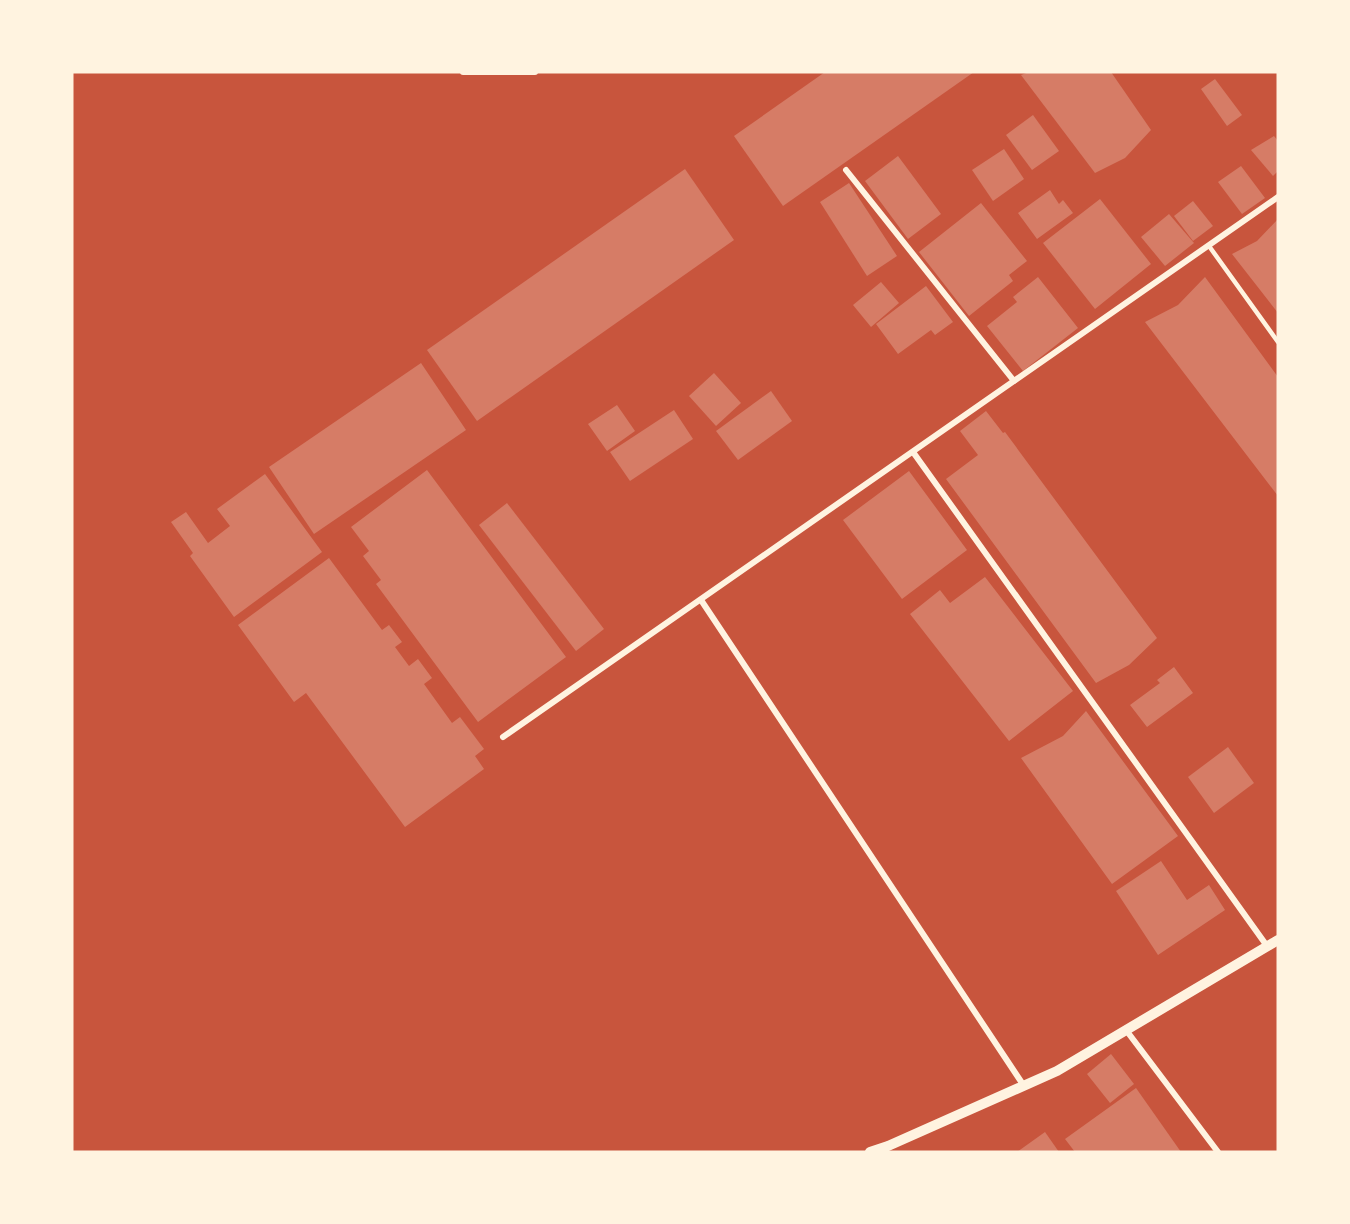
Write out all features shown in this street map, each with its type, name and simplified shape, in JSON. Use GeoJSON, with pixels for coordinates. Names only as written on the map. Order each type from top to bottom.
{"type":"FeatureCollection","features":[{"type":"Feature","properties":{"kind":"street"},"geometry":{"type":"LineString","coordinates":[[463,72],[535,72]]}},
{"type":"Feature","properties":{"kind":"street"},"geometry":{"type":"LineString","coordinates":[[846,170],[1014,381]]}},
{"type":"Feature","properties":{"kind":"street"},"geometry":{"type":"LineString","coordinates":[[503,737],[1278,197]]}},
{"type":"Feature","properties":{"kind":"street"},"geometry":{"type":"LineString","coordinates":[[913,452],[1267,946]]}},
{"type":"Feature","properties":{"kind":"street"},"geometry":{"type":"LineString","coordinates":[[701,600],[1024,1086]]}},
{"type":"Feature","properties":{"kind":"street"},"geometry":{"type":"LineString","coordinates":[[870,1152],[1057,1071],[1278,940]]}},
{"type":"Feature","properties":{"kind":"street"},"geometry":{"type":"LineString","coordinates":[[1126,1030],[1218,1152]]}},
{"type":"Feature","properties":{"kind":"lane"},"geometry":{"type":"LineString","coordinates":[[1209,246],[1278,342]]}},
{"type":"Feature","properties":{"kind":"building"},"geometry":{"type":"Polygon","coordinates":[[[825,72],[974,72],[783,206],[734,136],[825,72]]]}},
{"type":"Feature","properties":{"kind":"building"},"geometry":{"type":"Polygon","coordinates":[[[1029,72],[1111,72],[1151,130],[1125,158],[1095,173],[1021,75],[1029,72]]]}},
{"type":"Feature","properties":{"kind":"building"},"geometry":{"type":"Polygon","coordinates":[[[1215,79],[1242,115],[1227,126],[1201,89],[1215,79]]]}},
{"type":"Feature","properties":{"kind":"building"},"geometry":{"type":"Polygon","coordinates":[[[1033,115],[1059,151],[1032,170],[1006,135],[1033,115]]]}},
{"type":"Feature","properties":{"kind":"building"},"geometry":{"type":"Polygon","coordinates":[[[1274,136],[1278,141],[1278,171],[1273,176],[1251,150],[1274,136]]]}},
{"type":"Feature","properties":{"kind":"building"},"geometry":{"type":"Polygon","coordinates":[[[1004,149],[1024,179],[993,201],[972,170],[1004,149]]]}},
{"type":"Feature","properties":{"kind":"building"},"geometry":{"type":"Polygon","coordinates":[[[898,156],[941,214],[908,239],[865,181],[898,156]]]}},
{"type":"Feature","properties":{"kind":"building"},"geometry":{"type":"Polygon","coordinates":[[[1241,166],[1265,198],[1242,214],[1218,182],[1241,166]]]}},
{"type":"Feature","properties":{"kind":"building"},"geometry":{"type":"Polygon","coordinates":[[[685,169],[734,240],[477,421],[427,350],[685,169]]]}},
{"type":"Feature","properties":{"kind":"building"},"geometry":{"type":"Polygon","coordinates":[[[849,183],[897,256],[867,276],[820,202],[849,183]]]}},
{"type":"Feature","properties":{"kind":"building"},"geometry":{"type":"Polygon","coordinates":[[[1050,190],[1059,204],[1063,200],[1073,213],[1037,239],[1018,213],[1050,190]]]}},
{"type":"Feature","properties":{"kind":"building"},"geometry":{"type":"Polygon","coordinates":[[[1100,199],[1151,264],[1095,309],[1043,243],[1100,199]]]}},
{"type":"Feature","properties":{"kind":"building"},"geometry":{"type":"Polygon","coordinates":[[[1193,201],[1213,226],[1193,241],[1174,216],[1193,201]]]}},
{"type":"Feature","properties":{"kind":"building"},"geometry":{"type":"Polygon","coordinates":[[[981,203],[1027,261],[1009,275],[1013,281],[969,316],[919,252],[981,203]]]}},
{"type":"Feature","properties":{"kind":"building"},"geometry":{"type":"Polygon","coordinates":[[[1169,214],[1194,243],[1165,266],[1141,237],[1169,214]]]}},
{"type":"Feature","properties":{"kind":"building"},"geometry":{"type":"Polygon","coordinates":[[[1278,219],[1278,313],[1232,254],[1257,241],[1278,219]]]}},
{"type":"Feature","properties":{"kind":"building"},"geometry":{"type":"Polygon","coordinates":[[[1038,277],[1078,328],[1023,371],[987,326],[1017,302],[1013,297],[1038,277]]]}},
{"type":"Feature","properties":{"kind":"building"},"geometry":{"type":"Polygon","coordinates":[[[1205,277],[1278,377],[1278,496],[1145,322],[1178,305],[1205,277]]]}},
{"type":"Feature","properties":{"kind":"building"},"geometry":{"type":"Polygon","coordinates":[[[881,282],[899,303],[871,327],[853,305],[881,282]]]}},
{"type":"Feature","properties":{"kind":"building"},"geometry":{"type":"Polygon","coordinates":[[[926,286],[953,322],[935,335],[931,330],[898,354],[876,324],[926,286]]]}},
{"type":"Feature","properties":{"kind":"building"},"geometry":{"type":"Polygon","coordinates":[[[421,363],[466,430],[314,534],[269,467],[421,363]]]}},
{"type":"Feature","properties":{"kind":"building"},"geometry":{"type":"Polygon","coordinates":[[[714,373],[741,403],[716,426],[689,396],[714,373]]]}},
{"type":"Feature","properties":{"kind":"building"},"geometry":{"type":"Polygon","coordinates":[[[771,391],[792,421],[738,460],[716,431],[771,391]]]}},
{"type":"Feature","properties":{"kind":"building"},"geometry":{"type":"Polygon","coordinates":[[[617,405],[635,431],[607,451],[588,424],[617,405]]]}},
{"type":"Feature","properties":{"kind":"building"},"geometry":{"type":"Polygon","coordinates":[[[674,410],[693,439],[630,481],[610,452],[674,410]]]}},
{"type":"Feature","properties":{"kind":"building"},"geometry":{"type":"Polygon","coordinates":[[[986,411],[1003,433],[1005,432],[1157,638],[1129,665],[1096,683],[946,479],[978,455],[960,431],[986,411]]]}},
{"type":"Feature","properties":{"kind":"building"},"geometry":{"type":"Polygon","coordinates":[[[427,470],[566,657],[478,722],[376,584],[381,580],[363,556],[369,551],[351,527],[427,470]]]}},
{"type":"Feature","properties":{"kind":"building"},"geometry":{"type":"Polygon","coordinates":[[[909,471],[967,550],[902,599],[843,520],[909,471]]]}},
{"type":"Feature","properties":{"kind":"building"},"geometry":{"type":"Polygon","coordinates":[[[265,474],[322,552],[234,617],[190,556],[193,553],[171,522],[186,512],[208,543],[230,526],[217,509],[265,474]]]}},
{"type":"Feature","properties":{"kind":"building"},"geometry":{"type":"Polygon","coordinates":[[[507,503],[604,629],[576,651],[479,525],[507,503]]]}},
{"type":"Feature","properties":{"kind":"building"},"geometry":{"type":"Polygon","coordinates":[[[329,558],[382,630],[389,625],[402,642],[395,647],[409,666],[418,659],[432,678],[424,684],[452,723],[460,717],[484,749],[475,756],[484,769],[405,827],[306,693],[294,702],[238,625],[329,558]]]}},
{"type":"Feature","properties":{"kind":"building"},"geometry":{"type":"Polygon","coordinates":[[[985,577],[1073,691],[1009,741],[910,614],[940,590],[950,603],[985,577]]]}},
{"type":"Feature","properties":{"kind":"building"},"geometry":{"type":"Polygon","coordinates":[[[1174,667],[1193,693],[1147,727],[1130,705],[1160,683],[1157,680],[1174,667]]]}},
{"type":"Feature","properties":{"kind":"building"},"geometry":{"type":"Polygon","coordinates":[[[1086,711],[1178,836],[1112,884],[1021,758],[1063,736],[1086,711]]]}},
{"type":"Feature","properties":{"kind":"building"},"geometry":{"type":"Polygon","coordinates":[[[1228,747],[1254,783],[1214,813],[1188,777],[1228,747]]]}},
{"type":"Feature","properties":{"kind":"building"},"geometry":{"type":"Polygon","coordinates":[[[1161,861],[1187,900],[1209,885],[1225,910],[1158,955],[1116,891],[1161,861]]]}},
{"type":"Feature","properties":{"kind":"building"},"geometry":{"type":"Polygon","coordinates":[[[1111,1054],[1134,1084],[1110,1103],[1087,1074],[1111,1054]]]}},
{"type":"Feature","properties":{"kind":"building"},"geometry":{"type":"Polygon","coordinates":[[[1136,1088],[1181,1152],[1075,1152],[1065,1139],[1136,1088]]]}},
{"type":"Feature","properties":{"kind":"building"},"geometry":{"type":"Polygon","coordinates":[[[1045,1132],[1059,1152],[1017,1152],[1045,1132]]]}}]}
